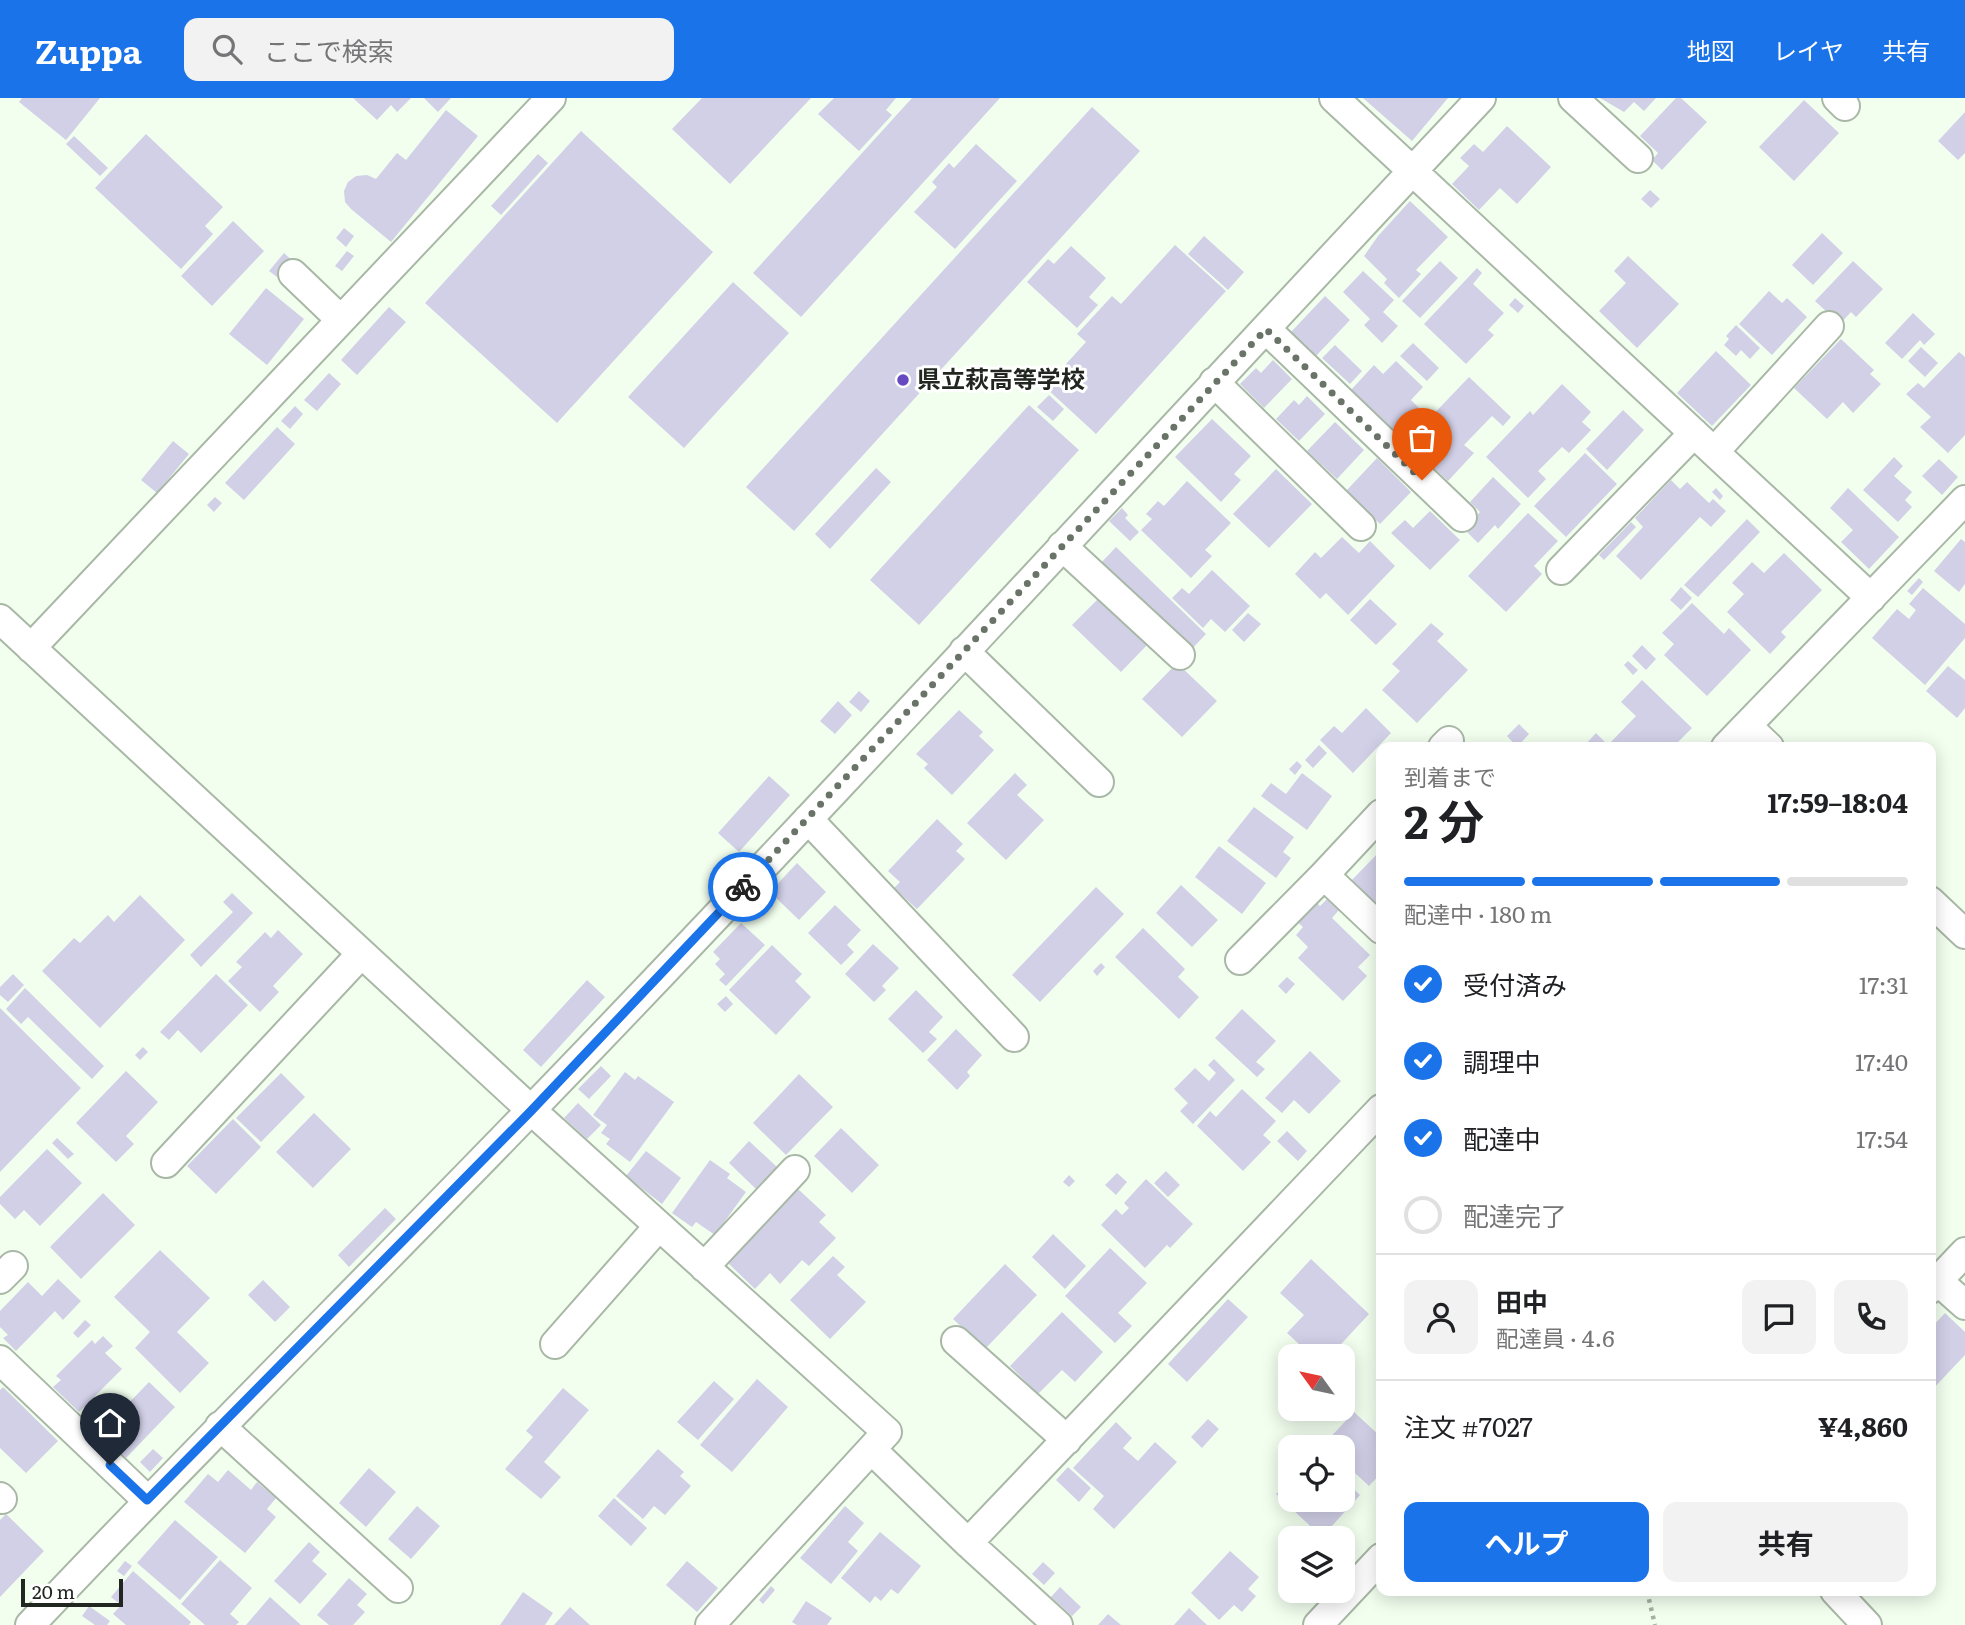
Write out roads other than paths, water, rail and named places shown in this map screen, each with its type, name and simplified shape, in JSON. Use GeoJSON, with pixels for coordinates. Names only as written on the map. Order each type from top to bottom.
{"type":"FeatureCollection","features":[{"type":"Feature","properties":{"kind":"street"},"geometry":{"type":"LineString","coordinates":[[32,648],[551,98]]}},
{"type":"Feature","properties":{"kind":"street"},"geometry":{"type":"LineString","coordinates":[[1335,98],[1871,598]]}},
{"type":"Feature","properties":{"kind":"street"},"geometry":{"type":"LineString","coordinates":[[30,1625],[147,1500],[531,1111],[808,819],[1481,98]]}},
{"type":"Feature","properties":{"kind":"street"},"geometry":{"type":"LineString","coordinates":[[1573,98],[1639,158]]}},
{"type":"Feature","properties":{"kind":"street"},"geometry":{"type":"LineString","coordinates":[[293,274],[341,320]]}},
{"type":"Feature","properties":{"kind":"street"},"geometry":{"type":"LineString","coordinates":[[1561,570],[1829,326]]}},
{"type":"Feature","properties":{"kind":"street"},"geometry":{"type":"LineString","coordinates":[[1266,329],[1461,517]]}},
{"type":"Feature","properties":{"kind":"street"},"geometry":{"type":"LineString","coordinates":[[1214,382],[1361,526]]}},
{"type":"Feature","properties":{"kind":"street"},"geometry":{"type":"LineString","coordinates":[[1731,742],[1965,500]]}},
{"type":"Feature","properties":{"kind":"street"},"geometry":{"type":"LineString","coordinates":[[1062,546],[1180,655]]}},
{"type":"Feature","properties":{"kind":"street"},"geometry":{"type":"LineString","coordinates":[[0,620],[531,1111],[887,1432],[710,1625]]}},
{"type":"Feature","properties":{"kind":"street"},"geometry":{"type":"LineString","coordinates":[[964,651],[1099,782]]}},
{"type":"Feature","properties":{"kind":"street"},"geometry":{"type":"LineString","coordinates":[[1747,726],[1764,742]]}},
{"type":"Feature","properties":{"kind":"street"},"geometry":{"type":"LineString","coordinates":[[808,819],[1014,1037]]}},
{"type":"Feature","properties":{"kind":"street"},"geometry":{"type":"LineString","coordinates":[[1240,960],[1376,819]]}},
{"type":"Feature","properties":{"kind":"street"},"geometry":{"type":"LineString","coordinates":[[1324,875],[1376,924]]}},
{"type":"Feature","properties":{"kind":"street"},"geometry":{"type":"LineString","coordinates":[[1936,907],[1965,934]]}},
{"type":"Feature","properties":{"kind":"street"},"geometry":{"type":"LineString","coordinates":[[166,1163],[361,954]]}},
{"type":"Feature","properties":{"kind":"street"},"geometry":{"type":"LineString","coordinates":[[968,1543],[1376,1114]]}},
{"type":"Feature","properties":{"kind":"street"},"geometry":{"type":"LineString","coordinates":[[704,1266],[795,1170]]}},
{"type":"Feature","properties":{"kind":"street"},"geometry":{"type":"LineString","coordinates":[[555,1344],[659,1226]]}},
{"type":"Feature","properties":{"kind":"street"},"geometry":{"type":"LineString","coordinates":[[1936,1283],[1965,1252]]}},
{"type":"Feature","properties":{"kind":"street"},"geometry":{"type":"LineString","coordinates":[[1936,1286],[1965,1305]]}},
{"type":"Feature","properties":{"kind":"street"},"geometry":{"type":"LineString","coordinates":[[956,1341],[1067,1440]]}},
{"type":"Feature","properties":{"kind":"street"},"geometry":{"type":"LineString","coordinates":[[0,1360],[147,1500]]}},
{"type":"Feature","properties":{"kind":"street"},"geometry":{"type":"LineString","coordinates":[[220,1426],[398,1588]]}},
{"type":"Feature","properties":{"kind":"street"},"geometry":{"type":"LineString","coordinates":[[872,1450],[1058,1625]]}},
{"type":"Feature","properties":{"kind":"street"},"geometry":{"type":"LineString","coordinates":[[1318,1625],[1376,1563]]}},
{"type":"Feature","properties":{"kind":"street"},"geometry":{"type":"LineString","coordinates":[[1840,1596],[1867,1625]]}},
{"type":"Feature","properties":{"kind":"place","name":"県立萩高等学校"},"geometry":{"type":"Point","coordinates":[903,380]}}]}
